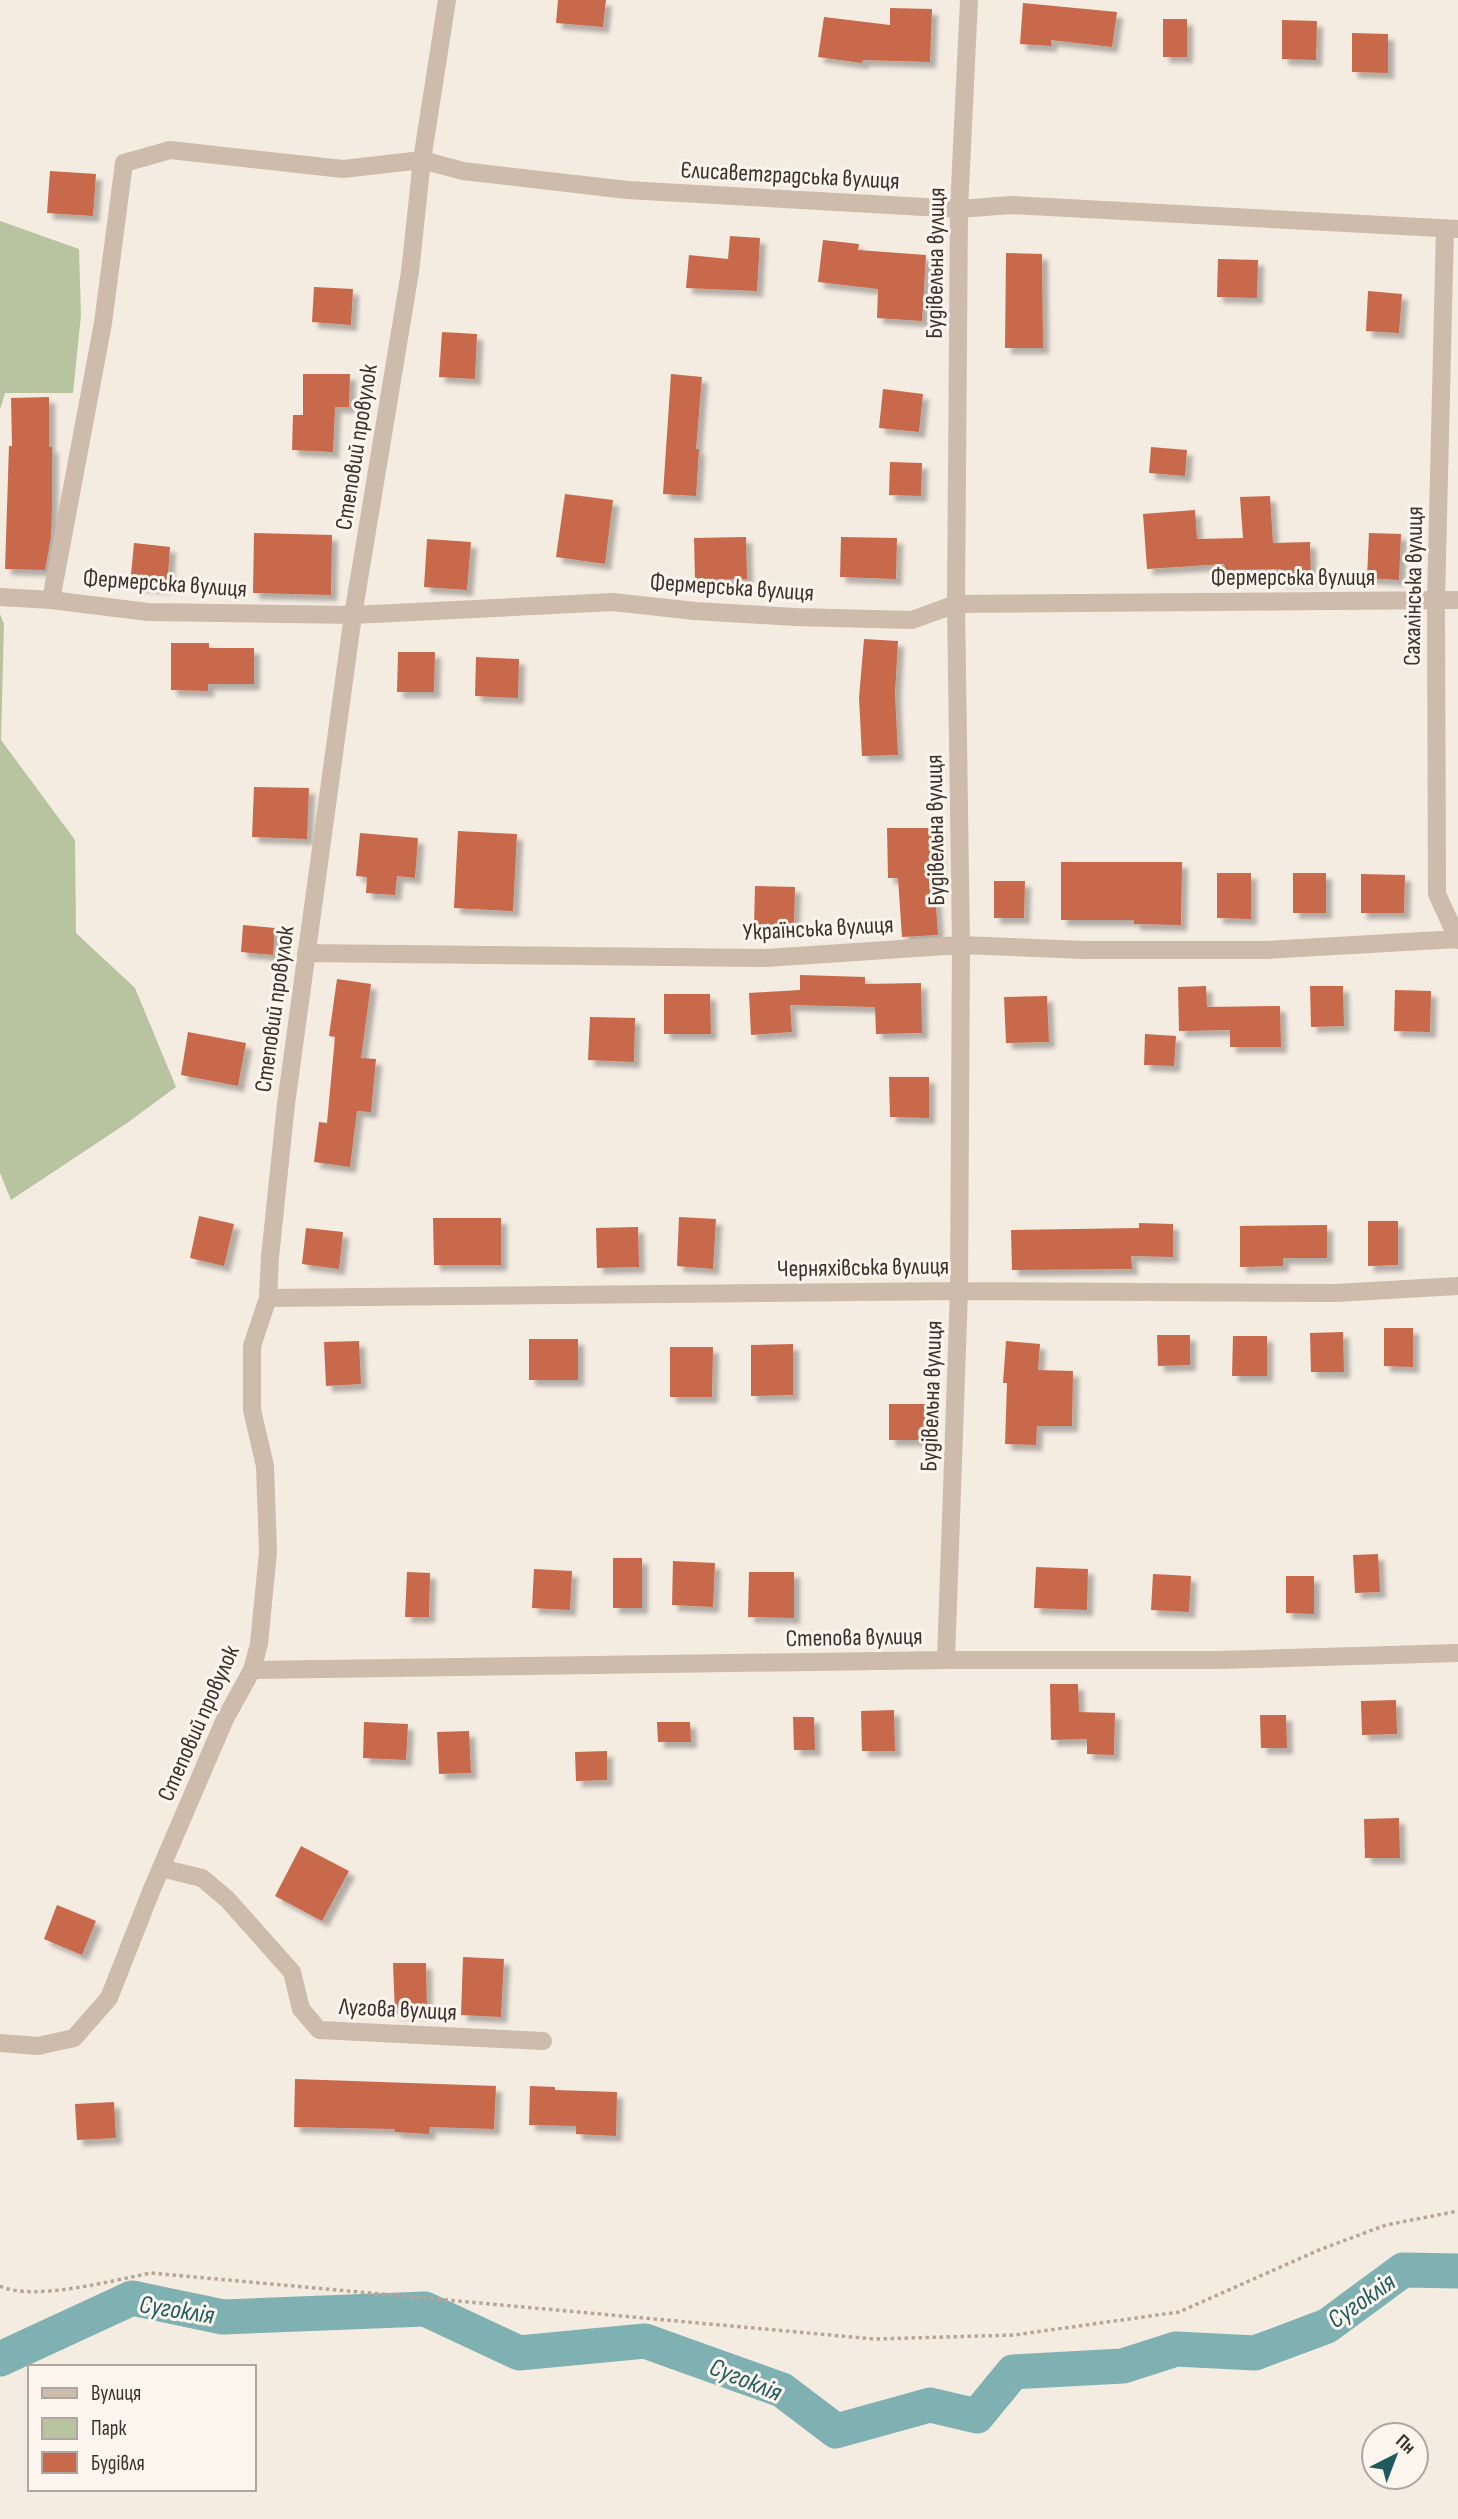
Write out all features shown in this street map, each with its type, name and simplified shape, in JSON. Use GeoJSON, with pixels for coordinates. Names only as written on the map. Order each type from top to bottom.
{"type":"FeatureCollection","features":[{"type":"Feature","properties":{"kind":"street","name":"Степовий провулок"},"geometry":{"type":"LineString","coordinates":[[0,2043],[38,2046],[74,2038],[109,1998],[161,1868],[225,1719],[251,1670],[259,1644],[268,1552],[265,1466],[252,1410],[252,1346],[268,1298],[286,1104],[306,953],[353,615],[410,272],[422,160],[447,0]]}},
{"type":"Feature","properties":{"kind":"street","name":"Будівельна вулиця"},"geometry":{"type":"LineString","coordinates":[[946,1660],[959,1291],[961,945],[956,604],[959,209],[969,0]]}},
{"type":"Feature","properties":{"kind":"street","name":"Єлисаветградська вулиця"},"geometry":{"type":"LineString","coordinates":[[51,600],[103,323],[124,163],[170,150],[343,169],[422,160],[463,171],[627,190],[959,209],[1012,205],[1451,229]]}},
{"type":"Feature","properties":{"kind":"street","name":"Сахалінська вулиця"},"geometry":{"type":"LineString","coordinates":[[1451,229],[1436,600],[1437,894],[1458,939]]}},
{"type":"Feature","properties":{"kind":"street","name":"Фермерська вулиця"},"geometry":{"type":"LineString","coordinates":[[0,597],[51,600],[148,612],[353,615],[613,601],[695,611],[783,617],[912,620],[956,604],[1458,600]]}},
{"type":"Feature","properties":{"kind":"street","name":"Українська вулиця"},"geometry":{"type":"LineString","coordinates":[[306,953],[766,958],[961,945],[1085,950],[1265,950],[1458,939]]}},
{"type":"Feature","properties":{"kind":"street","name":"Черняхівська вулиця"},"geometry":{"type":"LineString","coordinates":[[268,1298],[959,1291],[1336,1293],[1458,1286]]}},
{"type":"Feature","properties":{"kind":"street","name":"Степова вулиця"},"geometry":{"type":"LineString","coordinates":[[251,1670],[946,1660],[1219,1660],[1458,1653]]}},
{"type":"Feature","properties":{"kind":"street","name":"Лугова вулиця"},"geometry":{"type":"LineString","coordinates":[[161,1868],[202,1878],[226,1899],[292,1972],[301,2009],[319,2030],[543,2041]]}},
{"type":"Feature","properties":{"kind":"path"},"geometry":{"type":"LineString","coordinates":[[0,2286],[10,2291],[60,2290],[151,2273],[874,2339],[1014,2335],[1179,2312],[1319,2250],[1385,2225],[1458,2211]]}},
{"type":"Feature","properties":{"kind":"green space"},"geometry":{"type":"Polygon","coordinates":[[[0,221],[79,249],[81,315],[73,393],[5,393],[0,410],[0,221]]]}},
{"type":"Feature","properties":{"kind":"green space"},"geometry":{"type":"Polygon","coordinates":[[[0,614],[4,624],[1,740],[75,840],[76,933],[135,988],[176,1087],[11,1200],[0,1173],[0,614]]]}},
{"type":"Feature","properties":{"kind":"building"},"geometry":{"type":"Polygon","coordinates":[[[558,0],[606,0],[603,27],[556,23],[558,0]]]}},
{"type":"Feature","properties":{"kind":"building"},"geometry":{"type":"Polygon","coordinates":[[[1023,3],[1117,12],[1112,47],[1051,40],[1051,46],[1020,44],[1023,3]]]}},
{"type":"Feature","properties":{"kind":"building"},"geometry":{"type":"Polygon","coordinates":[[[890,8],[932,9],[930,62],[863,60],[862,63],[818,57],[824,17],[890,25],[890,8]]]}},
{"type":"Feature","properties":{"kind":"building"},"geometry":{"type":"Polygon","coordinates":[[[1163,19],[1187,19],[1187,57],[1163,57],[1163,19]]]}},
{"type":"Feature","properties":{"kind":"building"},"geometry":{"type":"Polygon","coordinates":[[[1282,20],[1317,21],[1316,60],[1282,59],[1282,20]]]}},
{"type":"Feature","properties":{"kind":"building"},"geometry":{"type":"Polygon","coordinates":[[[1352,33],[1388,34],[1388,73],[1352,72],[1352,33]]]}},
{"type":"Feature","properties":{"kind":"building"},"geometry":{"type":"Polygon","coordinates":[[[50,171],[96,174],[93,216],[47,213],[50,171]]]}},
{"type":"Feature","properties":{"kind":"building"},"geometry":{"type":"Polygon","coordinates":[[[730,236],[760,238],[757,291],[686,288],[689,255],[728,259],[730,236]]]}},
{"type":"Feature","properties":{"kind":"building"},"geometry":{"type":"Polygon","coordinates":[[[823,240],[859,244],[858,250],[926,255],[922,321],[877,318],[878,289],[818,282],[823,240]]]}},
{"type":"Feature","properties":{"kind":"building"},"geometry":{"type":"Polygon","coordinates":[[[1006,253],[1042,254],[1043,348],[1005,348],[1006,253]]]}},
{"type":"Feature","properties":{"kind":"building"},"geometry":{"type":"Polygon","coordinates":[[[1218,259],[1258,260],[1257,298],[1217,297],[1218,259]]]}},
{"type":"Feature","properties":{"kind":"building"},"geometry":{"type":"Polygon","coordinates":[[[314,287],[353,289],[351,325],[312,322],[314,287]]]}},
{"type":"Feature","properties":{"kind":"building"},"geometry":{"type":"Polygon","coordinates":[[[1368,291],[1402,294],[1399,333],[1366,331],[1368,291]]]}},
{"type":"Feature","properties":{"kind":"building"},"geometry":{"type":"Polygon","coordinates":[[[442,332],[477,334],[475,379],[439,377],[442,332]]]}},
{"type":"Feature","properties":{"kind":"building"},"geometry":{"type":"Polygon","coordinates":[[[303,374],[350,374],[349,407],[335,407],[333,452],[292,450],[293,415],[303,415],[303,374]]]}},
{"type":"Feature","properties":{"kind":"building"},"geometry":{"type":"Polygon","coordinates":[[[671,374],[702,377],[696,449],[699,449],[696,496],[663,494],[671,374]]]}},
{"type":"Feature","properties":{"kind":"building"},"geometry":{"type":"Polygon","coordinates":[[[883,389],[923,394],[919,432],[879,428],[883,389]]]}},
{"type":"Feature","properties":{"kind":"building"},"geometry":{"type":"Polygon","coordinates":[[[49,397],[52,506],[51,537],[45,570],[5,569],[9,446],[12,446],[11,398],[49,397]]]}},
{"type":"Feature","properties":{"kind":"building"},"geometry":{"type":"Polygon","coordinates":[[[1151,447],[1187,450],[1185,476],[1149,473],[1151,447]]]}},
{"type":"Feature","properties":{"kind":"building"},"geometry":{"type":"Polygon","coordinates":[[[890,462],[922,463],[921,496],[889,495],[890,462]]]}},
{"type":"Feature","properties":{"kind":"building"},"geometry":{"type":"Polygon","coordinates":[[[565,494],[613,500],[605,564],[556,557],[565,494]]]}},
{"type":"Feature","properties":{"kind":"building"},"geometry":{"type":"Polygon","coordinates":[[[1270,496],[1273,543],[1310,542],[1311,580],[1281,581],[1281,569],[1225,570],[1224,564],[1147,569],[1143,514],[1195,510],[1197,539],[1243,538],[1240,497],[1270,496]]]}},
{"type":"Feature","properties":{"kind":"building"},"geometry":{"type":"Polygon","coordinates":[[[254,533],[332,535],[331,595],[253,593],[254,533]]]}},
{"type":"Feature","properties":{"kind":"building"},"geometry":{"type":"Polygon","coordinates":[[[1369,533],[1401,534],[1399,580],[1367,578],[1369,533]]]}},
{"type":"Feature","properties":{"kind":"building"},"geometry":{"type":"Polygon","coordinates":[[[746,537],[747,579],[695,580],[694,538],[746,537]]]}},
{"type":"Feature","properties":{"kind":"building"},"geometry":{"type":"Polygon","coordinates":[[[841,537],[897,538],[896,579],[840,577],[841,537]]]}},
{"type":"Feature","properties":{"kind":"building"},"geometry":{"type":"Polygon","coordinates":[[[427,539],[471,542],[467,590],[424,587],[427,539]]]}},
{"type":"Feature","properties":{"kind":"building"},"geometry":{"type":"Polygon","coordinates":[[[134,543],[170,547],[167,588],[130,585],[134,543]]]}},
{"type":"Feature","properties":{"kind":"building"},"geometry":{"type":"Polygon","coordinates":[[[864,639],[898,641],[895,693],[898,755],[862,756],[859,698],[864,639]]]}},
{"type":"Feature","properties":{"kind":"building"},"geometry":{"type":"Polygon","coordinates":[[[171,643],[209,643],[209,648],[254,648],[254,684],[208,684],[208,691],[171,690],[171,643]]]}},
{"type":"Feature","properties":{"kind":"building"},"geometry":{"type":"Polygon","coordinates":[[[398,652],[435,652],[434,692],[397,692],[398,652]]]}},
{"type":"Feature","properties":{"kind":"building"},"geometry":{"type":"Polygon","coordinates":[[[476,657],[519,659],[518,698],[475,696],[476,657]]]}},
{"type":"Feature","properties":{"kind":"building"},"geometry":{"type":"Polygon","coordinates":[[[254,787],[309,788],[307,839],[252,837],[254,787]]]}},
{"type":"Feature","properties":{"kind":"building"},"geometry":{"type":"Polygon","coordinates":[[[887,828],[938,828],[939,878],[934,878],[938,935],[902,937],[898,878],[888,878],[887,828]]]}},
{"type":"Feature","properties":{"kind":"building"},"geometry":{"type":"Polygon","coordinates":[[[458,831],[517,834],[513,911],[454,908],[458,831]]]}},
{"type":"Feature","properties":{"kind":"building"},"geometry":{"type":"Polygon","coordinates":[[[360,833],[418,838],[415,878],[397,876],[395,895],[366,893],[367,877],[356,876],[360,833]]]}},
{"type":"Feature","properties":{"kind":"building"},"geometry":{"type":"Polygon","coordinates":[[[1061,862],[1182,862],[1181,925],[1134,924],[1134,920],[1061,920],[1061,862]]]}},
{"type":"Feature","properties":{"kind":"building"},"geometry":{"type":"Polygon","coordinates":[[[1217,873],[1251,873],[1251,919],[1217,918],[1217,873]]]}},
{"type":"Feature","properties":{"kind":"building"},"geometry":{"type":"Polygon","coordinates":[[[1293,873],[1326,873],[1326,913],[1293,913],[1293,873]]]}},
{"type":"Feature","properties":{"kind":"building"},"geometry":{"type":"Polygon","coordinates":[[[1361,874],[1405,875],[1404,913],[1361,913],[1361,874]]]}},
{"type":"Feature","properties":{"kind":"building"},"geometry":{"type":"Polygon","coordinates":[[[994,881],[1025,881],[1024,918],[994,918],[994,881]]]}},
{"type":"Feature","properties":{"kind":"building"},"geometry":{"type":"Polygon","coordinates":[[[755,886],[795,887],[794,928],[754,926],[755,886]]]}},
{"type":"Feature","properties":{"kind":"building"},"geometry":{"type":"Polygon","coordinates":[[[243,925],[275,928],[273,955],[241,952],[243,925]]]}},
{"type":"Feature","properties":{"kind":"building"},"geometry":{"type":"Polygon","coordinates":[[[800,975],[865,977],[865,984],[921,983],[922,1033],[876,1034],[875,1007],[790,1005],[792,1032],[751,1035],[749,993],[800,990],[800,975]]]}},
{"type":"Feature","properties":{"kind":"building"},"geometry":{"type":"Polygon","coordinates":[[[337,979],[371,984],[361,1058],[376,1059],[371,1112],[357,1111],[350,1167],[314,1162],[319,1122],[327,1123],[335,1037],[329,1036],[337,979]]]}},
{"type":"Feature","properties":{"kind":"building"},"geometry":{"type":"Polygon","coordinates":[[[1206,986],[1207,1007],[1280,1006],[1281,1047],[1230,1047],[1230,1030],[1179,1031],[1178,987],[1206,986]]]}},
{"type":"Feature","properties":{"kind":"building"},"geometry":{"type":"Polygon","coordinates":[[[1310,986],[1343,986],[1344,1026],[1311,1027],[1310,986]]]}},
{"type":"Feature","properties":{"kind":"building"},"geometry":{"type":"Polygon","coordinates":[[[1395,990],[1431,991],[1430,1032],[1394,1031],[1395,990]]]}},
{"type":"Feature","properties":{"kind":"building"},"geometry":{"type":"Polygon","coordinates":[[[664,994],[710,994],[711,1034],[664,1034],[664,994]]]}},
{"type":"Feature","properties":{"kind":"building"},"geometry":{"type":"Polygon","coordinates":[[[1047,996],[1049,1042],[1006,1043],[1004,997],[1047,996]]]}},
{"type":"Feature","properties":{"kind":"building"},"geometry":{"type":"Polygon","coordinates":[[[590,1017],[635,1018],[634,1062],[588,1060],[590,1017]]]}},
{"type":"Feature","properties":{"kind":"building"},"geometry":{"type":"Polygon","coordinates":[[[188,1032],[246,1043],[238,1086],[181,1075],[188,1032]]]}},
{"type":"Feature","properties":{"kind":"building"},"geometry":{"type":"Polygon","coordinates":[[[1145,1034],[1176,1036],[1174,1066],[1144,1065],[1145,1034]]]}},
{"type":"Feature","properties":{"kind":"building"},"geometry":{"type":"Polygon","coordinates":[[[889,1077],[929,1077],[929,1118],[890,1117],[889,1077]]]}},
{"type":"Feature","properties":{"kind":"building"},"geometry":{"type":"Polygon","coordinates":[[[199,1216],[234,1224],[224,1266],[190,1258],[199,1216]]]}},
{"type":"Feature","properties":{"kind":"building"},"geometry":{"type":"Polygon","coordinates":[[[679,1217],[716,1219],[713,1269],[677,1266],[679,1217]]]}},
{"type":"Feature","properties":{"kind":"building"},"geometry":{"type":"Polygon","coordinates":[[[433,1218],[501,1218],[501,1265],[434,1265],[433,1218]]]}},
{"type":"Feature","properties":{"kind":"building"},"geometry":{"type":"Polygon","coordinates":[[[1368,1221],[1398,1221],[1398,1265],[1368,1266],[1368,1221]]]}},
{"type":"Feature","properties":{"kind":"building"},"geometry":{"type":"Polygon","coordinates":[[[1139,1223],[1173,1224],[1173,1257],[1131,1256],[1132,1269],[1012,1270],[1011,1230],[1139,1228],[1139,1223]]]}},
{"type":"Feature","properties":{"kind":"building"},"geometry":{"type":"Polygon","coordinates":[[[1327,1225],[1327,1258],[1283,1258],[1283,1266],[1240,1267],[1240,1226],[1327,1225]]]}},
{"type":"Feature","properties":{"kind":"building"},"geometry":{"type":"Polygon","coordinates":[[[638,1227],[639,1267],[597,1268],[596,1228],[638,1227]]]}},
{"type":"Feature","properties":{"kind":"building"},"geometry":{"type":"Polygon","coordinates":[[[306,1228],[343,1232],[339,1269],[302,1264],[306,1228]]]}},
{"type":"Feature","properties":{"kind":"building"},"geometry":{"type":"Polygon","coordinates":[[[1384,1328],[1413,1328],[1413,1367],[1384,1366],[1384,1328]]]}},
{"type":"Feature","properties":{"kind":"building"},"geometry":{"type":"Polygon","coordinates":[[[1343,1332],[1344,1372],[1311,1372],[1310,1333],[1343,1332]]]}},
{"type":"Feature","properties":{"kind":"building"},"geometry":{"type":"Polygon","coordinates":[[[1157,1335],[1190,1335],[1190,1365],[1158,1366],[1157,1335]]]}},
{"type":"Feature","properties":{"kind":"building"},"geometry":{"type":"Polygon","coordinates":[[[1233,1336],[1267,1336],[1267,1376],[1232,1376],[1233,1336]]]}},
{"type":"Feature","properties":{"kind":"building"},"geometry":{"type":"Polygon","coordinates":[[[529,1339],[578,1339],[578,1380],[529,1380],[529,1339]]]}},
{"type":"Feature","properties":{"kind":"building"},"geometry":{"type":"Polygon","coordinates":[[[359,1341],[361,1384],[326,1386],[324,1342],[359,1341]]]}},
{"type":"Feature","properties":{"kind":"building"},"geometry":{"type":"Polygon","coordinates":[[[1006,1341],[1040,1344],[1038,1370],[1073,1371],[1072,1426],[1037,1426],[1036,1445],[1005,1444],[1007,1383],[1003,1383],[1006,1341]]]}},
{"type":"Feature","properties":{"kind":"building"},"geometry":{"type":"Polygon","coordinates":[[[793,1344],[793,1395],[751,1396],[751,1345],[793,1344]]]}},
{"type":"Feature","properties":{"kind":"building"},"geometry":{"type":"Polygon","coordinates":[[[670,1347],[713,1347],[712,1397],[670,1397],[670,1347]]]}},
{"type":"Feature","properties":{"kind":"building"},"geometry":{"type":"Polygon","coordinates":[[[889,1404],[925,1404],[925,1440],[889,1440],[889,1404]]]}},
{"type":"Feature","properties":{"kind":"building"},"geometry":{"type":"Polygon","coordinates":[[[1378,1554],[1380,1592],[1355,1593],[1353,1555],[1378,1554]]]}},
{"type":"Feature","properties":{"kind":"building"},"geometry":{"type":"Polygon","coordinates":[[[613,1558],[642,1558],[642,1608],[613,1608],[613,1558]]]}},
{"type":"Feature","properties":{"kind":"building"},"geometry":{"type":"Polygon","coordinates":[[[673,1561],[715,1563],[713,1607],[672,1605],[673,1561]]]}},
{"type":"Feature","properties":{"kind":"building"},"geometry":{"type":"Polygon","coordinates":[[[1036,1567],[1088,1569],[1087,1610],[1034,1608],[1036,1567]]]}},
{"type":"Feature","properties":{"kind":"building"},"geometry":{"type":"Polygon","coordinates":[[[534,1569],[572,1571],[570,1610],[532,1608],[534,1569]]]}},
{"type":"Feature","properties":{"kind":"building"},"geometry":{"type":"Polygon","coordinates":[[[407,1572],[430,1573],[429,1617],[405,1617],[407,1572]]]}},
{"type":"Feature","properties":{"kind":"building"},"geometry":{"type":"Polygon","coordinates":[[[749,1572],[794,1572],[794,1618],[748,1617],[749,1572]]]}},
{"type":"Feature","properties":{"kind":"building"},"geometry":{"type":"Polygon","coordinates":[[[1153,1574],[1191,1576],[1189,1612],[1151,1610],[1153,1574]]]}},
{"type":"Feature","properties":{"kind":"building"},"geometry":{"type":"Polygon","coordinates":[[[1286,1576],[1314,1576],[1314,1614],[1286,1613],[1286,1576]]]}},
{"type":"Feature","properties":{"kind":"building"},"geometry":{"type":"Polygon","coordinates":[[[1050,1684],[1078,1684],[1079,1712],[1115,1713],[1114,1755],[1087,1754],[1087,1739],[1051,1740],[1050,1684]]]}},
{"type":"Feature","properties":{"kind":"building"},"geometry":{"type":"Polygon","coordinates":[[[1396,1700],[1397,1734],[1362,1735],[1361,1701],[1396,1700]]]}},
{"type":"Feature","properties":{"kind":"building"},"geometry":{"type":"Polygon","coordinates":[[[894,1710],[895,1751],[862,1751],[861,1711],[894,1710]]]}},
{"type":"Feature","properties":{"kind":"building"},"geometry":{"type":"Polygon","coordinates":[[[1260,1715],[1286,1715],[1287,1748],[1261,1748],[1260,1715]]]}},
{"type":"Feature","properties":{"kind":"building"},"geometry":{"type":"Polygon","coordinates":[[[793,1717],[814,1717],[815,1750],[794,1750],[793,1717]]]}},
{"type":"Feature","properties":{"kind":"building"},"geometry":{"type":"Polygon","coordinates":[[[364,1722],[408,1724],[406,1760],[363,1758],[364,1722]]]}},
{"type":"Feature","properties":{"kind":"building"},"geometry":{"type":"Polygon","coordinates":[[[657,1722],[690,1722],[691,1742],[658,1742],[657,1722]]]}},
{"type":"Feature","properties":{"kind":"building"},"geometry":{"type":"Polygon","coordinates":[[[469,1731],[471,1773],[439,1774],[437,1732],[469,1731]]]}},
{"type":"Feature","properties":{"kind":"building"},"geometry":{"type":"Polygon","coordinates":[[[607,1751],[607,1780],[576,1781],[575,1752],[607,1751]]]}},
{"type":"Feature","properties":{"kind":"building"},"geometry":{"type":"Polygon","coordinates":[[[1399,1818],[1400,1858],[1365,1858],[1364,1819],[1399,1818]]]}},
{"type":"Feature","properties":{"kind":"building"},"geometry":{"type":"Polygon","coordinates":[[[301,1846],[349,1871],[322,1921],[275,1896],[301,1846]]]}},
{"type":"Feature","properties":{"kind":"building"},"geometry":{"type":"Polygon","coordinates":[[[57,1905],[96,1921],[82,1955],[44,1939],[57,1905]]]}},
{"type":"Feature","properties":{"kind":"building"},"geometry":{"type":"Polygon","coordinates":[[[463,1957],[504,1959],[501,2017],[461,2015],[463,1957]]]}},
{"type":"Feature","properties":{"kind":"building"},"geometry":{"type":"Polygon","coordinates":[[[393,1963],[426,1963],[427,2013],[395,2014],[393,1963]]]}},
{"type":"Feature","properties":{"kind":"building"},"geometry":{"type":"Polygon","coordinates":[[[295,2079],[496,2086],[494,2129],[430,2127],[429,2134],[395,2132],[395,2129],[294,2127],[295,2079]]]}},
{"type":"Feature","properties":{"kind":"building"},"geometry":{"type":"Polygon","coordinates":[[[530,2086],[555,2087],[555,2090],[617,2092],[616,2136],[576,2134],[576,2126],[529,2125],[530,2086]]]}},
{"type":"Feature","properties":{"kind":"building"},"geometry":{"type":"Polygon","coordinates":[[[114,2102],[116,2138],[77,2140],[75,2104],[114,2102]]]}},
{"type":"Feature","properties":{"kind":"waterway","name":"Сугоклія"},"geometry":{"type":"LineString","coordinates":[[0,2359],[132,2298],[223,2317],[425,2309],[519,2353],[645,2341],[782,2390],[836,2431],[930,2405],[977,2416],[1013,2372],[1123,2366],[1176,2349],[1255,2353],[1327,2326],[1403,2270],[1458,2271]]}}]}
